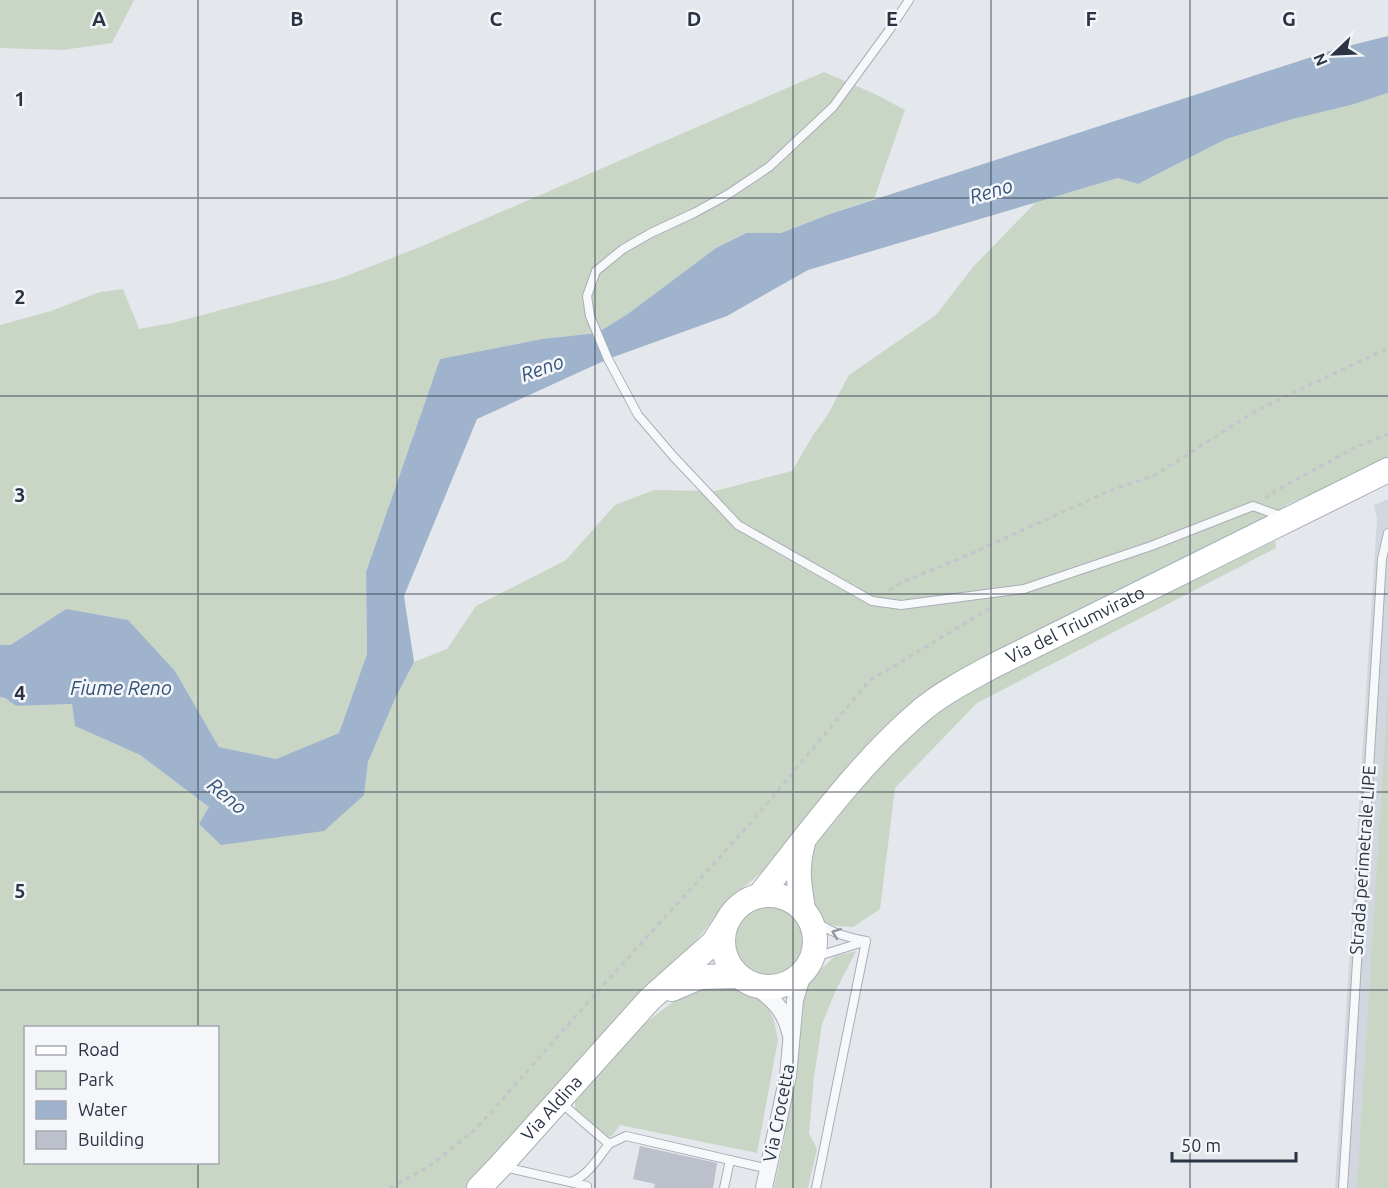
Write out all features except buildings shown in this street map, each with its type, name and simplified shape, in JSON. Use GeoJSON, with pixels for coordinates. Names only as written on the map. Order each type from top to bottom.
{"type":"FeatureCollection","features":[{"type":"Feature","properties":{"kind":"street","name":"Via del Triumvirato"},"geometry":{"type":"LineString","coordinates":[[760,895],[849,784],[891,738],[924,708],[956,686],[1388,470]]}},
{"type":"Feature","properties":{"kind":"street","name":"Via del Triumvirato"},"geometry":{"type":"LineString","coordinates":[[805,839],[799,858],[798,879],[806,914]]}},
{"type":"Feature","properties":{"kind":"street"},"geometry":{"type":"LineString","coordinates":[[772,894],[794,902],[806,914],[814,931],[816,945],[808,965],[795,980],[784,985],[760,987],[743,979],[729,965],[722,937],[726,923],[739,904],[749,898],[772,894]]}},
{"type":"Feature","properties":{"kind":"street","name":"Via Aldina"},"geometry":{"type":"LineString","coordinates":[[479,1188],[657,993],[713,943],[726,923]]}},
{"type":"Feature","properties":{"kind":"street","name":"Via Crocetta"},"geometry":{"type":"LineString","coordinates":[[764,1188],[788,1076],[795,1000],[808,965]]}},
{"type":"Feature","properties":{"kind":"street","name":"Via Aldina"},"geometry":{"type":"LineString","coordinates":[[624,1028],[673,988],[684,983],[700,977],[743,979]]}},
{"type":"Feature","properties":{"kind":"street","name":"Via Crocetta"},"geometry":{"type":"LineString","coordinates":[[743,979],[776,1002],[783,1013],[791,1037]]}},
{"type":"Feature","properties":{"kind":"lane"},"geometry":{"type":"LineString","coordinates":[[909,0],[833,107],[769,167],[727,195],[623,249],[596,271],[587,296],[590,316],[608,359],[638,415],[738,525],[872,601],[901,605],[1024,589],[1151,546],[1253,506],[1290,519]]}},
{"type":"Feature","properties":{"kind":"lane","name":"Strada perimetrale LIPE"},"geometry":{"type":"LineString","coordinates":[[1343,1188],[1382,559],[1388,533]]}},
{"type":"Feature","properties":{"kind":"lane"},"geometry":{"type":"LineString","coordinates":[[806,914],[828,930],[866,941]]}},
{"type":"Feature","properties":{"kind":"lane"},"geometry":{"type":"LineString","coordinates":[[808,965],[866,941]]}},
{"type":"Feature","properties":{"kind":"lane"},"geometry":{"type":"LineString","coordinates":[[816,1188],[866,941]]}},
{"type":"Feature","properties":{"kind":"lane"},"geometry":{"type":"LineString","coordinates":[[559,1101],[609,1144]]}},
{"type":"Feature","properties":{"kind":"lane"},"geometry":{"type":"LineString","coordinates":[[571,1182],[586,1173],[609,1144],[626,1136],[768,1169]]}},
{"type":"Feature","properties":{"kind":"lane"},"geometry":{"type":"LineString","coordinates":[[724,1188],[730,1160]]}},
{"type":"Feature","properties":{"kind":"lane"},"geometry":{"type":"LineString","coordinates":[[501,1166],[587,1186],[586,1188]]}},
{"type":"Feature","properties":{"kind":"path"},"geometry":{"type":"LineString","coordinates":[[872,601],[905,581],[1109,491],[1155,475],[1259,409],[1388,348]]}},
{"type":"Feature","properties":{"kind":"path"},"geometry":{"type":"LineString","coordinates":[[1253,506],[1285,485],[1356,447],[1388,434]]}},
{"type":"Feature","properties":{"kind":"path"},"geometry":{"type":"LineString","coordinates":[[390,1188],[431,1166],[476,1129],[756,817],[869,681],[1024,589]]}},
{"type":"Feature","properties":{"kind":"shaded area"},"geometry":{"type":"Polygon","coordinates":[[[1388,499],[1388,1188],[1335,1188],[1377,519],[1374,505],[1388,499]]]}},
{"type":"Feature","properties":{"kind":"green space"},"geometry":{"type":"Polygon","coordinates":[[[0,0],[134,0],[112,43],[62,50],[0,48],[0,0]]]}},
{"type":"Feature","properties":{"kind":"green space"},"geometry":{"type":"Polygon","coordinates":[[[824,72],[905,110],[874,199],[781,233],[745,233],[716,248],[629,313],[597,333],[542,339],[440,359],[366,572],[367,654],[339,733],[276,759],[219,747],[175,671],[66,609],[9,645],[0,645],[0,325],[51,311],[100,292],[123,289],[139,329],[172,323],[341,278],[420,247],[824,72]]]}},
{"type":"Feature","properties":{"kind":"green space"},"geometry":{"type":"Polygon","coordinates":[[[1388,93],[1388,462],[1288,504],[1249,530],[981,662],[769,866],[727,901],[700,936],[483,1188],[0,1188],[0,697],[16,706],[72,704],[75,726],[140,755],[209,807],[364,795],[368,762],[414,662],[447,649],[476,606],[566,560],[615,505],[654,490],[715,491],[792,471],[827,416],[849,375],[936,315],[973,267],[1038,200],[1118,178],[1138,184],[1226,139],[1351,105],[1388,93]]]}},
{"type":"Feature","properties":{"kind":"green space"},"geometry":{"type":"Polygon","coordinates":[[[1275,541],[1276,548],[977,703],[895,788],[880,909],[853,927],[824,925],[810,907],[810,852],[826,829],[884,762],[936,711],[1009,670],[1275,541]]]}},
{"type":"Feature","properties":{"kind":"green space"},"geometry":{"type":"Polygon","coordinates":[[[1388,692],[1388,1188],[1357,1188],[1384,753],[1388,692]]]}},
{"type":"Feature","properties":{"kind":"green space"},"geometry":{"type":"Polygon","coordinates":[[[770,904],[784,907],[796,915],[804,927],[807,941],[804,955],[796,967],[784,975],[770,978],[756,975],[744,967],[736,955],[733,941],[736,927],[744,915],[756,907],[770,904]]]}},
{"type":"Feature","properties":{"kind":"green space"},"geometry":{"type":"Polygon","coordinates":[[[856,951],[822,1024],[809,1133],[817,1149],[808,1188],[774,1188],[783,1145],[802,995],[812,978],[835,956],[856,951]]]}},
{"type":"Feature","properties":{"kind":"green space"},"geometry":{"type":"Polygon","coordinates":[[[729,985],[759,999],[767,1006],[774,1020],[778,1040],[757,1153],[620,1125],[612,1136],[608,1137],[575,1109],[575,1096],[636,1030],[691,989],[729,985]]]}},
{"type":"Feature","properties":{"kind":"water","name":"Fiume Reno"},"geometry":{"type":"Polygon","coordinates":[[[1388,36],[1388,93],[1226,139],[1138,184],[1118,178],[808,270],[727,316],[608,359],[477,419],[404,596],[414,662],[368,762],[364,795],[324,831],[221,845],[199,824],[209,807],[140,755],[75,726],[72,704],[16,706],[0,697],[0,645],[10,645],[66,609],[128,620],[175,671],[219,747],[276,759],[339,733],[367,654],[366,572],[440,359],[542,339],[597,333],[629,313],[716,248],[746,233],[781,233],[830,214],[1336,49],[1388,36]]]}},
{"type":"Feature","properties":{"kind":"water label","name":"Reno"},"geometry":{"type":"Point","coordinates":[991,191]}},
{"type":"Feature","properties":{"kind":"water label","name":"Reno"},"geometry":{"type":"Point","coordinates":[542,368]}},
{"type":"Feature","properties":{"kind":"water label","name":"Reno"},"geometry":{"type":"Point","coordinates":[227,796]}}]}
